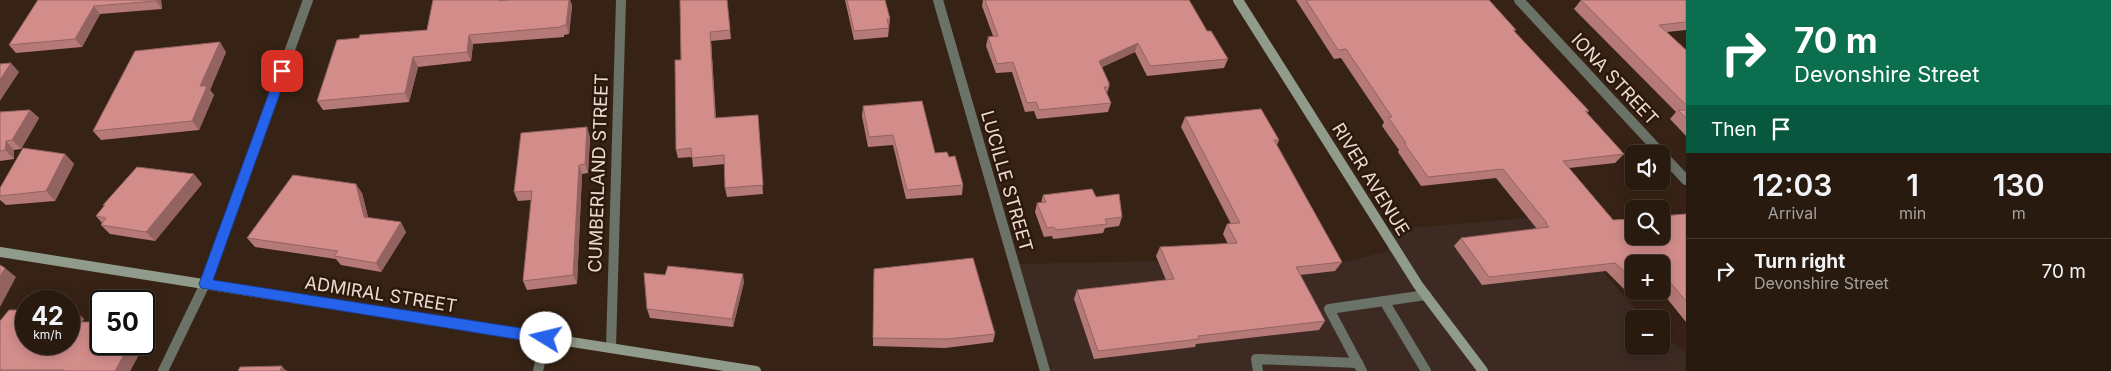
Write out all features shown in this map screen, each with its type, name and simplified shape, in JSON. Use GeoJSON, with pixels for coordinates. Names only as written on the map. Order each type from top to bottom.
{"type":"FeatureCollection","features":[{"type":"Feature","properties":{"kind":"main road","name":"RIVER AVENUE"},"geometry":{"type":"LineString","coordinates":[[1238,0],[1426,295],[1483,371]]}},
{"type":"Feature","properties":{"kind":"main road","name":"ADMIRAL STREET"},"geometry":{"type":"LineString","coordinates":[[0,252],[756,371]]}},
{"type":"Feature","properties":{"kind":"street"},"geometry":{"type":"LineString","coordinates":[[163,371],[206,284],[308,0]]}},
{"type":"Feature","properties":{"kind":"street","name":"CUMBERLAND STREET"},"geometry":{"type":"LineString","coordinates":[[610,348],[621,0]]}},
{"type":"Feature","properties":{"kind":"street","name":"LUCILLE STREET"},"geometry":{"type":"LineString","coordinates":[[938,0],[1045,371]]}},
{"type":"Feature","properties":{"kind":"street","name":"IONA STREET"},"geometry":{"type":"LineString","coordinates":[[1519,0],[1686,180]]}},
{"type":"Feature","properties":{"kind":"street"},"geometry":{"type":"LineString","coordinates":[[1360,367],[1330,309],[1426,295]]}},
{"type":"Feature","properties":{"kind":"street"},"geometry":{"type":"LineString","coordinates":[[1384,301],[1426,371]]}},
{"type":"Feature","properties":{"kind":"street"},"geometry":{"type":"LineString","coordinates":[[538,371],[546,338]]}},
{"type":"Feature","properties":{"kind":"street"},"geometry":{"type":"LineString","coordinates":[[1258,371],[1256,359],[1360,367]]}},
{"type":"Feature","properties":{"kind":"shaded area"},"geometry":{"type":"Polygon","coordinates":[[[1554,216],[1625,297],[1625,300],[1627,300],[1636,310],[1625,310],[1625,355],[1670,355],[1670,340],[1684,352],[1686,351],[1686,371],[1045,371],[1017,264],[1170,261],[1273,281],[1388,251],[1387,230],[1554,216]]]}},
{"type":"Feature","properties":{"kind":"building"},"geometry":{"type":"Polygon","coordinates":[[[38,0],[156,1],[94,6],[75,39],[9,45],[38,0]]]}},
{"type":"Feature","properties":{"kind":"building"},"geometry":{"type":"Polygon","coordinates":[[[433,0],[569,0],[566,25],[561,27],[469,35],[467,52],[413,57],[405,93],[317,101],[337,40],[359,38],[360,35],[427,30],[433,0]]]}},
{"type":"Feature","properties":{"kind":"building"},"geometry":{"type":"Polygon","coordinates":[[[680,0],[727,0],[730,30],[710,32],[715,118],[758,115],[763,185],[725,188],[724,155],[692,158],[691,148],[676,150],[675,60],[681,60],[680,0]]]}},
{"type":"Feature","properties":{"kind":"building"},"geometry":{"type":"Polygon","coordinates":[[[847,0],[885,0],[890,19],[887,19],[889,28],[854,31],[847,0]]]}},
{"type":"Feature","properties":{"kind":"building"},"geometry":{"type":"Polygon","coordinates":[[[985,0],[1189,0],[1207,31],[1211,31],[1228,59],[1150,66],[1138,43],[1099,61],[1109,83],[1109,87],[1104,87],[1111,103],[1039,110],[1036,102],[1027,103],[1013,62],[997,64],[988,37],[998,36],[985,0]]]}},
{"type":"Feature","properties":{"kind":"building"},"geometry":{"type":"Polygon","coordinates":[[[1306,0],[1489,0],[1516,30],[1513,30],[1589,111],[1585,111],[1624,154],[1563,161],[1613,220],[1625,219],[1625,245],[1670,245],[1670,215],[1686,214],[1686,301],[1670,282],[1670,255],[1625,255],[1625,272],[1615,263],[1489,277],[1461,238],[1549,227],[1545,223],[1547,223],[1503,169],[1428,177],[1388,117],[1392,117],[1346,49],[1338,50],[1306,0]]]}},
{"type":"Feature","properties":{"kind":"building"},"geometry":{"type":"Polygon","coordinates":[[[1581,0],[1686,0],[1686,22],[1659,25],[1686,50],[1686,105],[1581,0]]]}},
{"type":"Feature","properties":{"kind":"building"},"geometry":{"type":"Polygon","coordinates":[[[220,42],[200,86],[207,86],[192,121],[93,131],[135,51],[220,42]]]}},
{"type":"Feature","properties":{"kind":"building"},"geometry":{"type":"Polygon","coordinates":[[[11,63],[0,80],[0,64],[11,63]]]}},
{"type":"Feature","properties":{"kind":"building"},"geometry":{"type":"Polygon","coordinates":[[[922,101],[935,153],[947,152],[949,157],[955,156],[963,185],[907,190],[893,135],[869,137],[863,106],[922,101]]]}},
{"type":"Feature","properties":{"kind":"building"},"geometry":{"type":"Polygon","coordinates":[[[1261,109],[1279,140],[1274,140],[1342,262],[1296,267],[1325,321],[1198,336],[1199,339],[1098,351],[1077,290],[1174,279],[1160,247],[1237,243],[1227,224],[1240,223],[1185,117],[1261,109]]]}},
{"type":"Feature","properties":{"kind":"building"},"geometry":{"type":"Polygon","coordinates":[[[30,110],[12,140],[6,141],[5,150],[0,151],[0,112],[30,110]]]}},
{"type":"Feature","properties":{"kind":"building"},"geometry":{"type":"Polygon","coordinates":[[[1678,110],[1686,110],[1686,118],[1678,110]]]}},
{"type":"Feature","properties":{"kind":"building"},"geometry":{"type":"Polygon","coordinates":[[[587,127],[585,164],[579,165],[573,275],[523,281],[532,191],[514,192],[521,133],[587,127]]]}},
{"type":"Feature","properties":{"kind":"building"},"geometry":{"type":"Polygon","coordinates":[[[23,148],[65,154],[46,191],[0,196],[0,188],[23,148]]]}},
{"type":"Feature","properties":{"kind":"building"},"geometry":{"type":"Polygon","coordinates":[[[137,167],[194,174],[146,232],[101,225],[106,218],[96,216],[105,205],[103,205],[137,167]]]}},
{"type":"Feature","properties":{"kind":"building"},"geometry":{"type":"Polygon","coordinates":[[[293,175],[356,184],[364,217],[401,222],[376,263],[334,256],[338,251],[247,238],[293,175]]]}},
{"type":"Feature","properties":{"kind":"building"},"geometry":{"type":"Polygon","coordinates":[[[1092,189],[1096,197],[1119,194],[1122,217],[1105,219],[1107,224],[1056,230],[1054,227],[1047,228],[1037,203],[1046,202],[1043,195],[1092,189]]]}},
{"type":"Feature","properties":{"kind":"building"},"geometry":{"type":"Polygon","coordinates":[[[973,258],[995,334],[947,339],[873,338],[874,269],[973,258]]]}},
{"type":"Feature","properties":{"kind":"building"},"geometry":{"type":"Polygon","coordinates":[[[0,265],[5,268],[0,277],[0,265]]]}},
{"type":"Feature","properties":{"kind":"building"},"geometry":{"type":"Polygon","coordinates":[[[668,266],[743,274],[732,319],[647,309],[644,273],[665,275],[668,266]]]}},
{"type":"Feature","properties":{"kind":"building"},"geometry":{"type":"Polygon","coordinates":[[[9,310],[15,310],[15,355],[80,355],[80,322],[90,322],[90,355],[124,355],[115,371],[0,370],[0,321],[9,310]]]}},
{"type":"Feature","properties":{"kind":"building"},"geometry":{"type":"Polygon","coordinates":[[[282,366],[280,371],[238,371],[240,367],[282,366]]]}},
{"type":"Feature","properties":{"kind":"route"},"geometry":{"type":"LineString","coordinates":[[282,71],[206,284],[546,338]]}}]}
